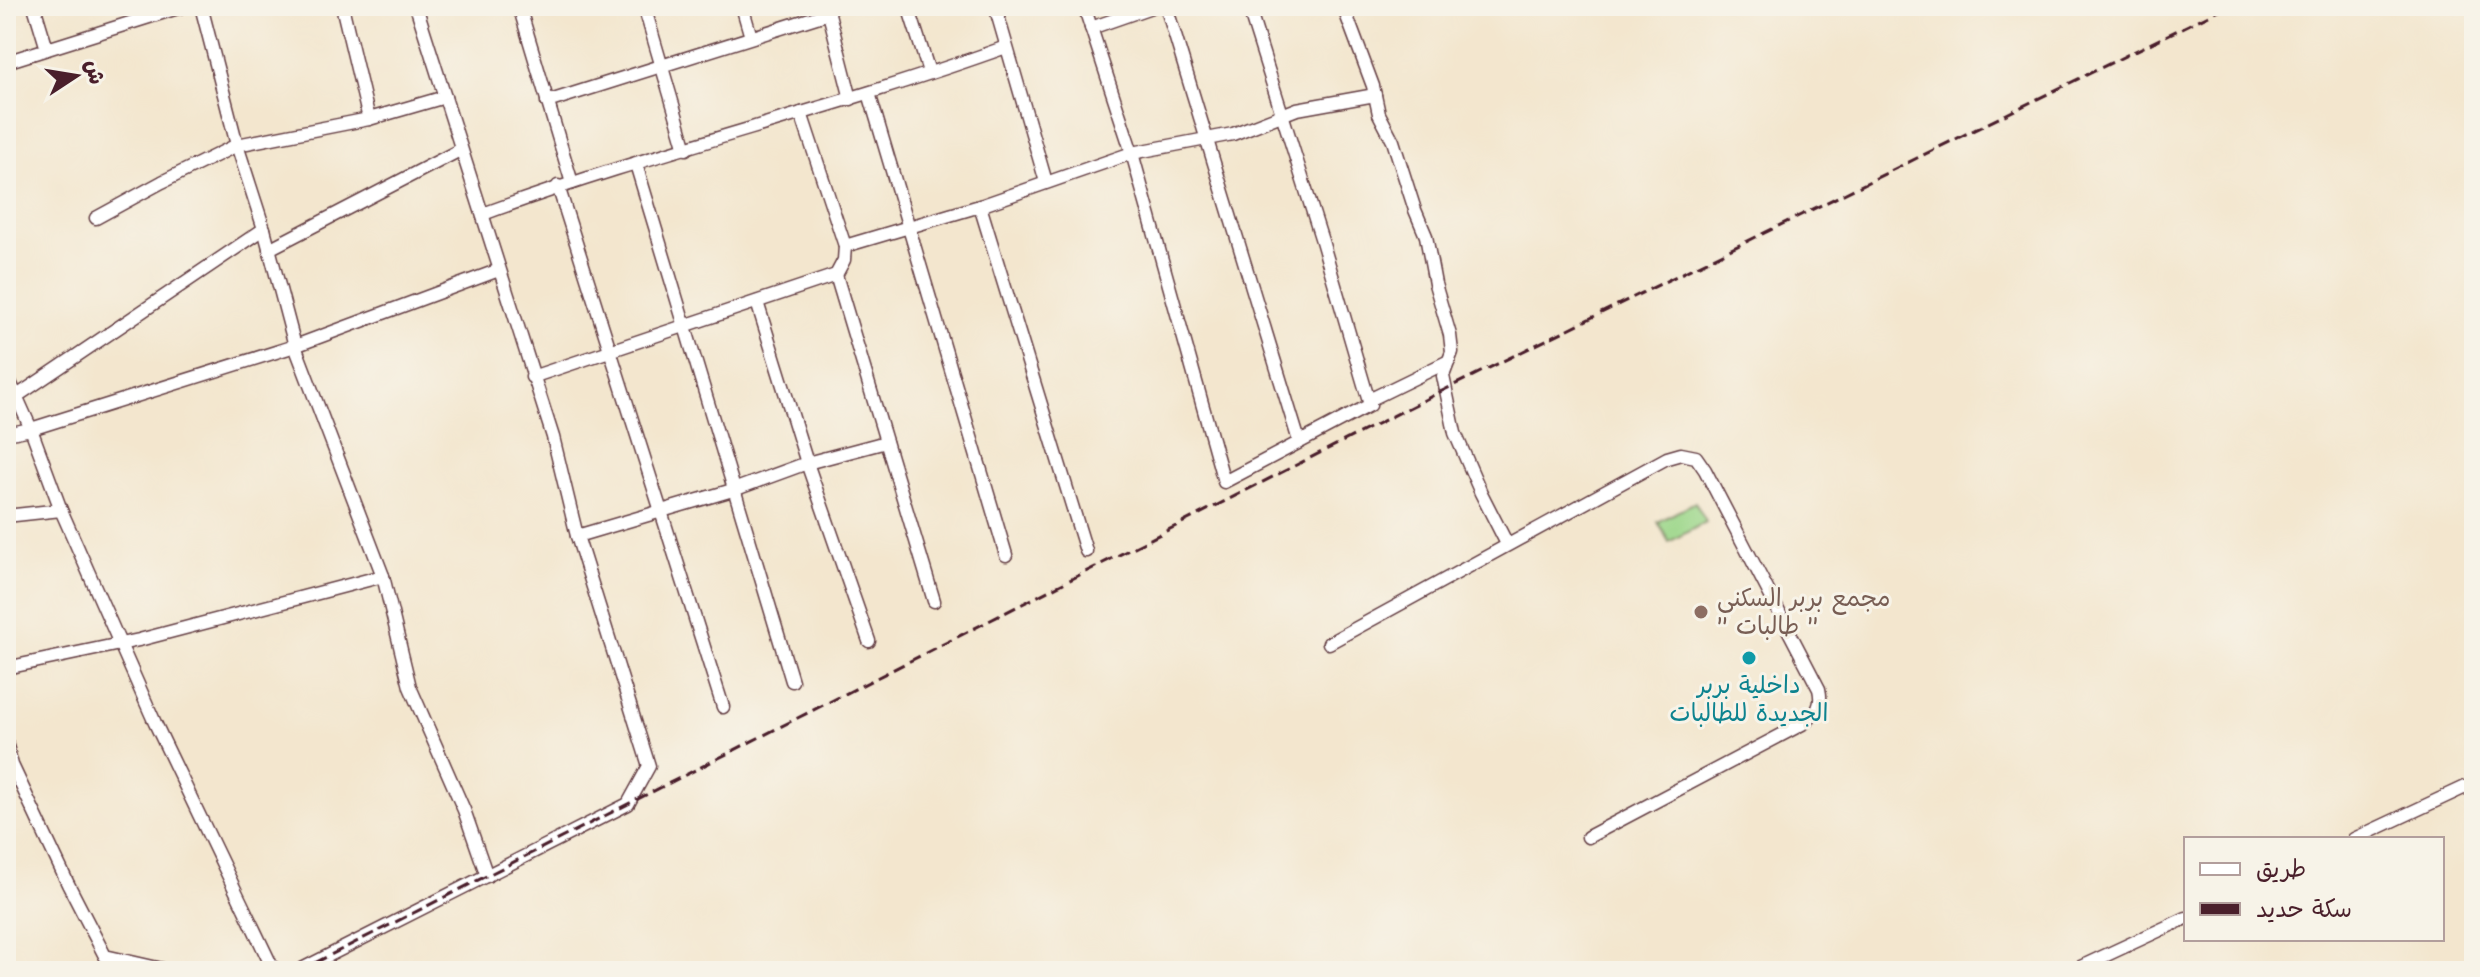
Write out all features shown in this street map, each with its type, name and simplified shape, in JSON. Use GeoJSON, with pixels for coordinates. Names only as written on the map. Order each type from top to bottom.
{"type":"FeatureCollection","features":[{"type":"Feature","properties":{"kind":"street"},"geometry":{"type":"LineString","coordinates":[[34,6],[47,49]]}},
{"type":"Feature","properties":{"kind":"street"},"geometry":{"type":"LineString","coordinates":[[6,62],[184,6]]}},
{"type":"Feature","properties":{"kind":"street"},"geometry":{"type":"LineString","coordinates":[[201,6],[295,346],[383,576],[410,687],[464,810],[487,876]]}},
{"type":"Feature","properties":{"kind":"street"},"geometry":{"type":"LineString","coordinates":[[342,6],[369,119]]}},
{"type":"Feature","properties":{"kind":"street"},"geometry":{"type":"LineString","coordinates":[[298,971],[628,804],[649,766],[577,536],[553,437],[416,6]]}},
{"type":"Feature","properties":{"kind":"street"},"geometry":{"type":"LineString","coordinates":[[644,6],[686,149]]}},
{"type":"Feature","properties":{"kind":"street"},"geometry":{"type":"LineString","coordinates":[[742,6],[751,37]]}},
{"type":"Feature","properties":{"kind":"street"},"geometry":{"type":"LineString","coordinates":[[908,6],[929,72]]}},
{"type":"Feature","properties":{"kind":"street"},"geometry":{"type":"LineString","coordinates":[[995,6],[1046,182]]}},
{"type":"Feature","properties":{"kind":"street"},"geometry":{"type":"LineString","coordinates":[[1084,6],[1132,153],[1224,482],[1370,405],[1248,6]]}},
{"type":"Feature","properties":{"kind":"street"},"geometry":{"type":"LineString","coordinates":[[1091,28],[1154,6]]}},
{"type":"Feature","properties":{"kind":"street"},"geometry":{"type":"LineString","coordinates":[[1166,6],[1299,441]]}},
{"type":"Feature","properties":{"kind":"street"},"geometry":{"type":"LineString","coordinates":[[1343,6],[1379,114],[1393,141],[1426,236],[1435,284],[1450,335],[1452,352],[1443,376],[1455,433],[1507,544]]}},
{"type":"Feature","properties":{"kind":"street"},"geometry":{"type":"LineString","coordinates":[[524,7],[565,185],[660,510],[723,707]]}},
{"type":"Feature","properties":{"kind":"street"},"geometry":{"type":"LineString","coordinates":[[547,102],[661,67],[828,9],[851,99]]}},
{"type":"Feature","properties":{"kind":"street"},"geometry":{"type":"LineString","coordinates":[[483,214],[565,185],[851,99],[1006,47]]}},
{"type":"Feature","properties":{"kind":"street"},"geometry":{"type":"LineString","coordinates":[[869,93],[1006,555]]}},
{"type":"Feature","properties":{"kind":"street"},"geometry":{"type":"LineString","coordinates":[[845,246],[980,206],[1132,153],[1233,134],[1297,109],[1375,95]]}},
{"type":"Feature","properties":{"kind":"street"},"geometry":{"type":"LineString","coordinates":[[96,218],[237,145],[369,119],[445,97]]}},
{"type":"Feature","properties":{"kind":"street"},"geometry":{"type":"LineString","coordinates":[[532,377],[836,275],[844,260],[845,246],[801,113]]}},
{"type":"Feature","properties":{"kind":"street"},"geometry":{"type":"LineString","coordinates":[[269,249],[460,150]]}},
{"type":"Feature","properties":{"kind":"street"},"geometry":{"type":"LineString","coordinates":[[636,164],[792,681]]}},
{"type":"Feature","properties":{"kind":"street"},"geometry":{"type":"LineString","coordinates":[[980,206],[1086,551]]}},
{"type":"Feature","properties":{"kind":"street"},"geometry":{"type":"LineString","coordinates":[[17,396],[264,229]]}},
{"type":"Feature","properties":{"kind":"street"},"geometry":{"type":"LineString","coordinates":[[6,434],[31,429],[295,346],[499,270]]}},
{"type":"Feature","properties":{"kind":"street"},"geometry":{"type":"LineString","coordinates":[[836,275],[934,601]]}},
{"type":"Feature","properties":{"kind":"street"},"geometry":{"type":"LineString","coordinates":[[757,302],[807,463],[869,641]]}},
{"type":"Feature","properties":{"kind":"street"},"geometry":{"type":"LineString","coordinates":[[1369,400],[1449,361]]}},
{"type":"Feature","properties":{"kind":"street"},"geometry":{"type":"LineString","coordinates":[[6,373],[120,645],[274,971]]}},
{"type":"Feature","properties":{"kind":"street"},"geometry":{"type":"LineString","coordinates":[[577,536],[736,489],[807,463],[886,442]]}},
{"type":"Feature","properties":{"kind":"street"},"geometry":{"type":"LineString","coordinates":[[1329,643],[1667,458],[1681,454],[1696,457],[1761,575],[1822,700],[1817,713],[1804,723],[1588,837]]}},
{"type":"Feature","properties":{"kind":"street"},"geometry":{"type":"LineString","coordinates":[[6,516],[61,510]]}},
{"type":"Feature","properties":{"kind":"street"},"geometry":{"type":"LineString","coordinates":[[6,668],[120,645],[383,576]]}},
{"type":"Feature","properties":{"kind":"street"},"geometry":{"type":"LineString","coordinates":[[6,742],[18,778],[105,956],[171,971]]}},
{"type":"Feature","properties":{"kind":"street"},"geometry":{"type":"LineString","coordinates":[[2358,837],[2474,783]]}},
{"type":"Feature","properties":{"kind":"street"},"geometry":{"type":"LineString","coordinates":[[2072,971],[2184,919]]}},
{"type":"Feature","properties":{"kind":"green space"},"geometry":{"type":"Polygon","coordinates":[[[1695,502],[1706,522],[1669,542],[1658,522],[1695,502]]]}},
{"type":"Feature","properties":{"kind":"railway"},"geometry":{"type":"LineString","coordinates":[[299,971],[1444,390],[2227,6]]}},
{"type":"Feature","properties":{"kind":"place","name":"مجمع بربر السكني \" طالبات \""},"geometry":{"type":"Point","coordinates":[1701,612]}},
{"type":"Feature","properties":{"kind":"place","name":"داخلية بربر الجديدة للطالبات"},"geometry":{"type":"Point","coordinates":[1749,658]}}]}
